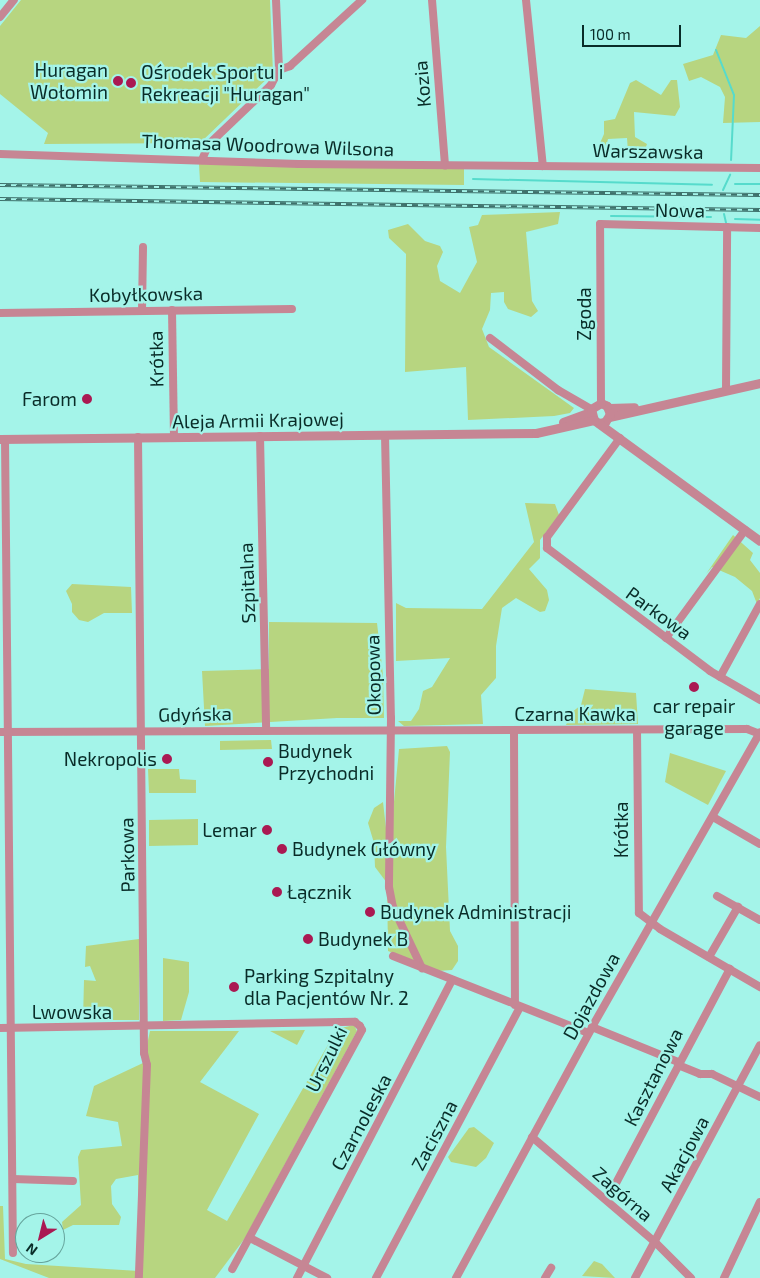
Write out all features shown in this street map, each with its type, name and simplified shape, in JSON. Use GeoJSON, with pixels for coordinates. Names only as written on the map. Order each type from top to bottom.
{"type":"FeatureCollection","features":[{"type":"Feature","properties":{"kind":"street"},"geometry":{"type":"LineString","coordinates":[[0,17],[14,0]]}},
{"type":"Feature","properties":{"kind":"street"},"geometry":{"type":"LineString","coordinates":[[202,160],[208,145],[270,85],[279,70],[276,0]]}},
{"type":"Feature","properties":{"kind":"street"},"geometry":{"type":"LineString","coordinates":[[279,70],[290,66],[362,0]]}},
{"type":"Feature","properties":{"kind":"street","name":"Kozia"},"geometry":{"type":"LineString","coordinates":[[432,0],[445,165]]}},
{"type":"Feature","properties":{"kind":"street"},"geometry":{"type":"LineString","coordinates":[[526,0],[540,166]]}},
{"type":"Feature","properties":{"kind":"street","name":"Thomasa Woodrowa Wilsona"},"geometry":{"type":"LineString","coordinates":[[0,154],[202,160],[540,166]]}},
{"type":"Feature","properties":{"kind":"street","name":"Warszawska"},"geometry":{"type":"LineString","coordinates":[[540,166],[760,168]]}},
{"type":"Feature","properties":{"kind":"street","name":"Nowa"},"geometry":{"type":"LineString","coordinates":[[600,224],[760,228]]}},
{"type":"Feature","properties":{"kind":"street","name":"Zgoda"},"geometry":{"type":"LineString","coordinates":[[600,224],[600,414]]}},
{"type":"Feature","properties":{"kind":"street"},"geometry":{"type":"LineString","coordinates":[[726,390],[727,227]]}},
{"type":"Feature","properties":{"kind":"street"},"geometry":{"type":"LineString","coordinates":[[142,311],[143,247]]}},
{"type":"Feature","properties":{"kind":"street","name":"Kobyłkowska"},"geometry":{"type":"LineString","coordinates":[[0,313],[292,309]]}},
{"type":"Feature","properties":{"kind":"street","name":"Krótka"},"geometry":{"type":"LineString","coordinates":[[172,310],[174,437]]}},
{"type":"Feature","properties":{"kind":"street"},"geometry":{"type":"LineString","coordinates":[[490,338],[558,390],[600,414],[620,438],[760,541]]}},
{"type":"Feature","properties":{"kind":"street","name":"Aleja Armii Krajowej"},"geometry":{"type":"LineString","coordinates":[[2,439],[536,433],[600,414],[652,406],[760,383]]}},
{"type":"Feature","properties":{"kind":"street","name":"Okopowa"},"geometry":{"type":"LineString","coordinates":[[386,435],[390,894],[422,968]]}},
{"type":"Feature","properties":{"kind":"street","name":"Szpitalna"},"geometry":{"type":"LineString","coordinates":[[260,436],[266,730]]}},
{"type":"Feature","properties":{"kind":"street","name":"Parkowa"},"geometry":{"type":"LineString","coordinates":[[138,437],[147,1065],[139,1274]]}},
{"type":"Feature","properties":{"kind":"street","name":"Parkowa"},"geometry":{"type":"LineString","coordinates":[[620,438],[547,537],[546,544],[666,638],[720,677],[760,700]]}},
{"type":"Feature","properties":{"kind":"street"},"geometry":{"type":"LineString","coordinates":[[2,439],[9,732],[13,1253]]}},
{"type":"Feature","properties":{"kind":"street"},"geometry":{"type":"LineString","coordinates":[[666,638],[745,530]]}},
{"type":"Feature","properties":{"kind":"street"},"geometry":{"type":"LineString","coordinates":[[720,677],[760,604]]}},
{"type":"Feature","properties":{"kind":"street","name":"Gdyńska"},"geometry":{"type":"LineString","coordinates":[[0,732],[390,728]]}},
{"type":"Feature","properties":{"kind":"street","name":"Czarna Kawka"},"geometry":{"type":"LineString","coordinates":[[390,728],[414,732],[747,729],[760,734]]}},
{"type":"Feature","properties":{"kind":"street","name":"Krótka"},"geometry":{"type":"LineString","coordinates":[[637,730],[638,910],[651,924]]}},
{"type":"Feature","properties":{"kind":"street","name":"Zaciszna"},"geometry":{"type":"LineString","coordinates":[[376,1278],[518,1006],[514,731]]}},
{"type":"Feature","properties":{"kind":"street","name":"Dojazdowa"},"geometry":{"type":"LineString","coordinates":[[456,1278],[590,1030],[760,734]]}},
{"type":"Feature","properties":{"kind":"street"},"geometry":{"type":"LineString","coordinates":[[712,817],[760,844]]}},
{"type":"Feature","properties":{"kind":"street"},"geometry":{"type":"LineString","coordinates":[[717,896],[760,920]]}},
{"type":"Feature","properties":{"kind":"street"},"geometry":{"type":"LineString","coordinates":[[709,957],[738,907]]}},
{"type":"Feature","properties":{"kind":"street"},"geometry":{"type":"LineString","coordinates":[[651,924],[760,987]]}},
{"type":"Feature","properties":{"kind":"street"},"geometry":{"type":"LineString","coordinates":[[393,956],[518,1006],[590,1030],[739,1086],[760,1096]]}},
{"type":"Feature","properties":{"kind":"street","name":"Kasztanowa"},"geometry":{"type":"LineString","coordinates":[[607,1200],[678,1063],[730,969]]}},
{"type":"Feature","properties":{"kind":"street","name":"Czarnoleska"},"geometry":{"type":"LineString","coordinates":[[297,1278],[452,980]]}},
{"type":"Feature","properties":{"kind":"street","name":"Urszulki"},"geometry":{"type":"LineString","coordinates":[[145,1028],[355,1022],[362,1030],[232,1269]]}},
{"type":"Feature","properties":{"kind":"street","name":"Lwowska"},"geometry":{"type":"LineString","coordinates":[[0,1028],[145,1028]]}},
{"type":"Feature","properties":{"kind":"street","name":"Akacjowa"},"geometry":{"type":"LineString","coordinates":[[635,1278],[760,1045]]}},
{"type":"Feature","properties":{"kind":"street","name":"Zagórna"},"geometry":{"type":"LineString","coordinates":[[532,1137],[655,1242],[691,1278]]}},
{"type":"Feature","properties":{"kind":"street"},"geometry":{"type":"LineString","coordinates":[[12,1179],[73,1181]]}},
{"type":"Feature","properties":{"kind":"street"},"geometry":{"type":"LineString","coordinates":[[724,1278],[760,1202]]}},
{"type":"Feature","properties":{"kind":"street"},"geometry":{"type":"LineString","coordinates":[[250,1238],[327,1278]]}},
{"type":"Feature","properties":{"kind":"street"},"geometry":{"type":"LineString","coordinates":[[545,1278],[551,1268]]}},
{"type":"Feature","properties":{"kind":"green space","name":"Ośrodek Sportu i Rekreacji \"Huragan\""},"geometry":{"type":"Polygon","coordinates":[[[21,0],[270,0],[273,73],[200,143],[44,144],[48,133],[0,94],[0,26],[21,0]]]}},
{"type":"Feature","properties":{"kind":"green space"},"geometry":{"type":"Polygon","coordinates":[[[760,26],[760,122],[723,123],[725,97],[720,87],[701,77],[689,81],[683,64],[713,55],[721,35],[746,38],[760,26]]]}},
{"type":"Feature","properties":{"kind":"green space"},"geometry":{"type":"Polygon","coordinates":[[[636,80],[661,95],[671,80],[677,80],[680,107],[675,116],[634,112],[635,137],[647,144],[644,152],[635,155],[628,152],[627,138],[608,139],[604,154],[597,150],[604,134],[604,121],[615,119],[630,83],[636,80]]]}},
{"type":"Feature","properties":{"kind":"green space"},"geometry":{"type":"Polygon","coordinates":[[[199,164],[464,168],[464,185],[200,182],[199,164]]]}},
{"type":"Feature","properties":{"kind":"green space"},"geometry":{"type":"Polygon","coordinates":[[[560,212],[558,224],[526,232],[532,301],[538,311],[531,317],[508,309],[504,302],[504,292],[491,293],[490,310],[482,329],[489,347],[574,408],[570,413],[554,416],[468,420],[466,367],[405,372],[406,254],[389,238],[388,230],[408,224],[425,241],[440,246],[443,252],[437,266],[440,281],[460,293],[477,262],[469,227],[478,225],[482,215],[560,212]]]}},
{"type":"Feature","properties":{"kind":"green space"},"geometry":{"type":"Polygon","coordinates":[[[525,503],[555,504],[559,515],[540,540],[540,558],[529,569],[547,590],[549,600],[545,611],[540,612],[516,598],[502,608],[496,646],[496,678],[481,695],[483,724],[404,726],[398,721],[411,721],[419,709],[423,691],[432,687],[450,658],[396,661],[396,603],[406,608],[482,609],[534,542],[525,503]]]}},
{"type":"Feature","properties":{"kind":"green space"},"geometry":{"type":"Polygon","coordinates":[[[733,535],[753,553],[750,560],[760,573],[760,598],[757,604],[752,591],[735,577],[712,567],[706,574],[733,535]]]}},
{"type":"Feature","properties":{"kind":"green space"},"geometry":{"type":"Polygon","coordinates":[[[72,584],[131,587],[132,613],[104,613],[88,622],[79,620],[72,612],[72,604],[66,591],[72,584]]]}},
{"type":"Feature","properties":{"kind":"green space"},"geometry":{"type":"Polygon","coordinates":[[[269,622],[377,623],[383,675],[384,718],[337,718],[205,726],[202,671],[269,669],[269,622]]]}},
{"type":"Feature","properties":{"kind":"green space"},"geometry":{"type":"Polygon","coordinates":[[[585,689],[636,693],[638,724],[566,725],[571,713],[581,705],[585,689]]]}},
{"type":"Feature","properties":{"kind":"green space"},"geometry":{"type":"Polygon","coordinates":[[[271,740],[272,749],[220,750],[220,741],[271,740]]]}},
{"type":"Feature","properties":{"kind":"green space"},"geometry":{"type":"Polygon","coordinates":[[[447,746],[450,752],[446,847],[450,931],[458,946],[458,961],[452,970],[438,971],[388,951],[387,883],[375,867],[374,843],[368,823],[374,808],[383,802],[386,828],[392,823],[399,749],[447,746]]]}},
{"type":"Feature","properties":{"kind":"green space"},"geometry":{"type":"Polygon","coordinates":[[[670,753],[726,771],[708,805],[665,782],[670,753]]]}},
{"type":"Feature","properties":{"kind":"green space"},"geometry":{"type":"Polygon","coordinates":[[[148,769],[179,769],[180,779],[196,780],[196,793],[149,793],[148,769]]]}},
{"type":"Feature","properties":{"kind":"green space"},"geometry":{"type":"Polygon","coordinates":[[[198,819],[198,845],[149,846],[149,820],[198,819]]]}},
{"type":"Feature","properties":{"kind":"green space"},"geometry":{"type":"Polygon","coordinates":[[[139,939],[139,1020],[83,1020],[84,980],[96,981],[90,966],[85,967],[86,946],[139,939]]]}},
{"type":"Feature","properties":{"kind":"green space"},"geometry":{"type":"Polygon","coordinates":[[[163,958],[189,962],[189,992],[181,1020],[163,1021],[163,958]]]}},
{"type":"Feature","properties":{"kind":"green space"},"geometry":{"type":"Polygon","coordinates":[[[354,1025],[357,1031],[245,1238],[215,1278],[49,1278],[0,1259],[0,1206],[3,1206],[5,1259],[15,1261],[15,1263],[26,1264],[139,1271],[138,1175],[116,1179],[111,1186],[112,1204],[121,1217],[119,1225],[73,1225],[65,1229],[65,1219],[81,1205],[78,1157],[81,1150],[122,1146],[118,1122],[86,1116],[94,1086],[143,1063],[150,1031],[239,1031],[200,1082],[259,1114],[207,1210],[227,1221],[337,1029],[354,1025]]]}},
{"type":"Feature","properties":{"kind":"green space"},"geometry":{"type":"Polygon","coordinates":[[[305,1030],[297,1045],[270,1031],[305,1030]]]}},
{"type":"Feature","properties":{"kind":"green space"},"geometry":{"type":"Polygon","coordinates":[[[474,1127],[494,1143],[486,1158],[476,1167],[451,1162],[448,1157],[469,1128],[474,1127]]]}},
{"type":"Feature","properties":{"kind":"green space"},"geometry":{"type":"Polygon","coordinates":[[[594,1261],[602,1264],[615,1278],[582,1276],[594,1261]]]}},
{"type":"Feature","properties":{"kind":"waterway"},"geometry":{"type":"LineString","coordinates":[[716,50],[734,95],[731,160]]}},
{"type":"Feature","properties":{"kind":"waterway"},"geometry":{"type":"LineString","coordinates":[[723,190],[730,175]]}},
{"type":"Feature","properties":{"kind":"waterway"},"geometry":{"type":"LineString","coordinates":[[473,179],[712,185]]}},
{"type":"Feature","properties":{"kind":"waterway"},"geometry":{"type":"LineString","coordinates":[[735,184],[760,184]]}},
{"type":"Feature","properties":{"kind":"waterway"},"geometry":{"type":"LineString","coordinates":[[724,214],[726,223]]}},
{"type":"Feature","properties":{"kind":"waterway"},"geometry":{"type":"LineString","coordinates":[[611,216],[711,217]]}},
{"type":"Feature","properties":{"kind":"waterway"},"geometry":{"type":"LineString","coordinates":[[735,219],[760,220]]}},
{"type":"Feature","properties":{"kind":"railway"},"geometry":{"type":"LineString","coordinates":[[0,185],[760,195]]}},
{"type":"Feature","properties":{"kind":"railway"},"geometry":{"type":"LineString","coordinates":[[0,199],[760,210]]}},
{"type":"Feature","properties":{"kind":"place","name":"Huragan Wołomin"},"geometry":{"type":"Point","coordinates":[118,81]}},
{"type":"Feature","properties":{"kind":"place","name":"Ośrodek Sportu i Rekreacji \"Huragan\""},"geometry":{"type":"Point","coordinates":[131,83]}},
{"type":"Feature","properties":{"kind":"place","name":"Farom"},"geometry":{"type":"Point","coordinates":[87,399]}},
{"type":"Feature","properties":{"kind":"place","name":"car repair garage"},"geometry":{"type":"Point","coordinates":[694,687]}},
{"type":"Feature","properties":{"kind":"place","name":"Nekropolis"},"geometry":{"type":"Point","coordinates":[167,759]}},
{"type":"Feature","properties":{"kind":"place","name":"Budynek Przychodni"},"geometry":{"type":"Point","coordinates":[268,762]}},
{"type":"Feature","properties":{"kind":"place","name":"Lemar"},"geometry":{"type":"Point","coordinates":[267,830]}},
{"type":"Feature","properties":{"kind":"place","name":"Budynek Główny"},"geometry":{"type":"Point","coordinates":[282,849]}},
{"type":"Feature","properties":{"kind":"place","name":"Łącznik"},"geometry":{"type":"Point","coordinates":[277,892]}},
{"type":"Feature","properties":{"kind":"place","name":"Budynek Administracji"},"geometry":{"type":"Point","coordinates":[370,912]}},
{"type":"Feature","properties":{"kind":"place","name":"Budynek B"},"geometry":{"type":"Point","coordinates":[308,939]}},
{"type":"Feature","properties":{"kind":"place","name":"Parking Szpitalny dla Pacjentów Nr. 2"},"geometry":{"type":"Point","coordinates":[234,987]}}]}
